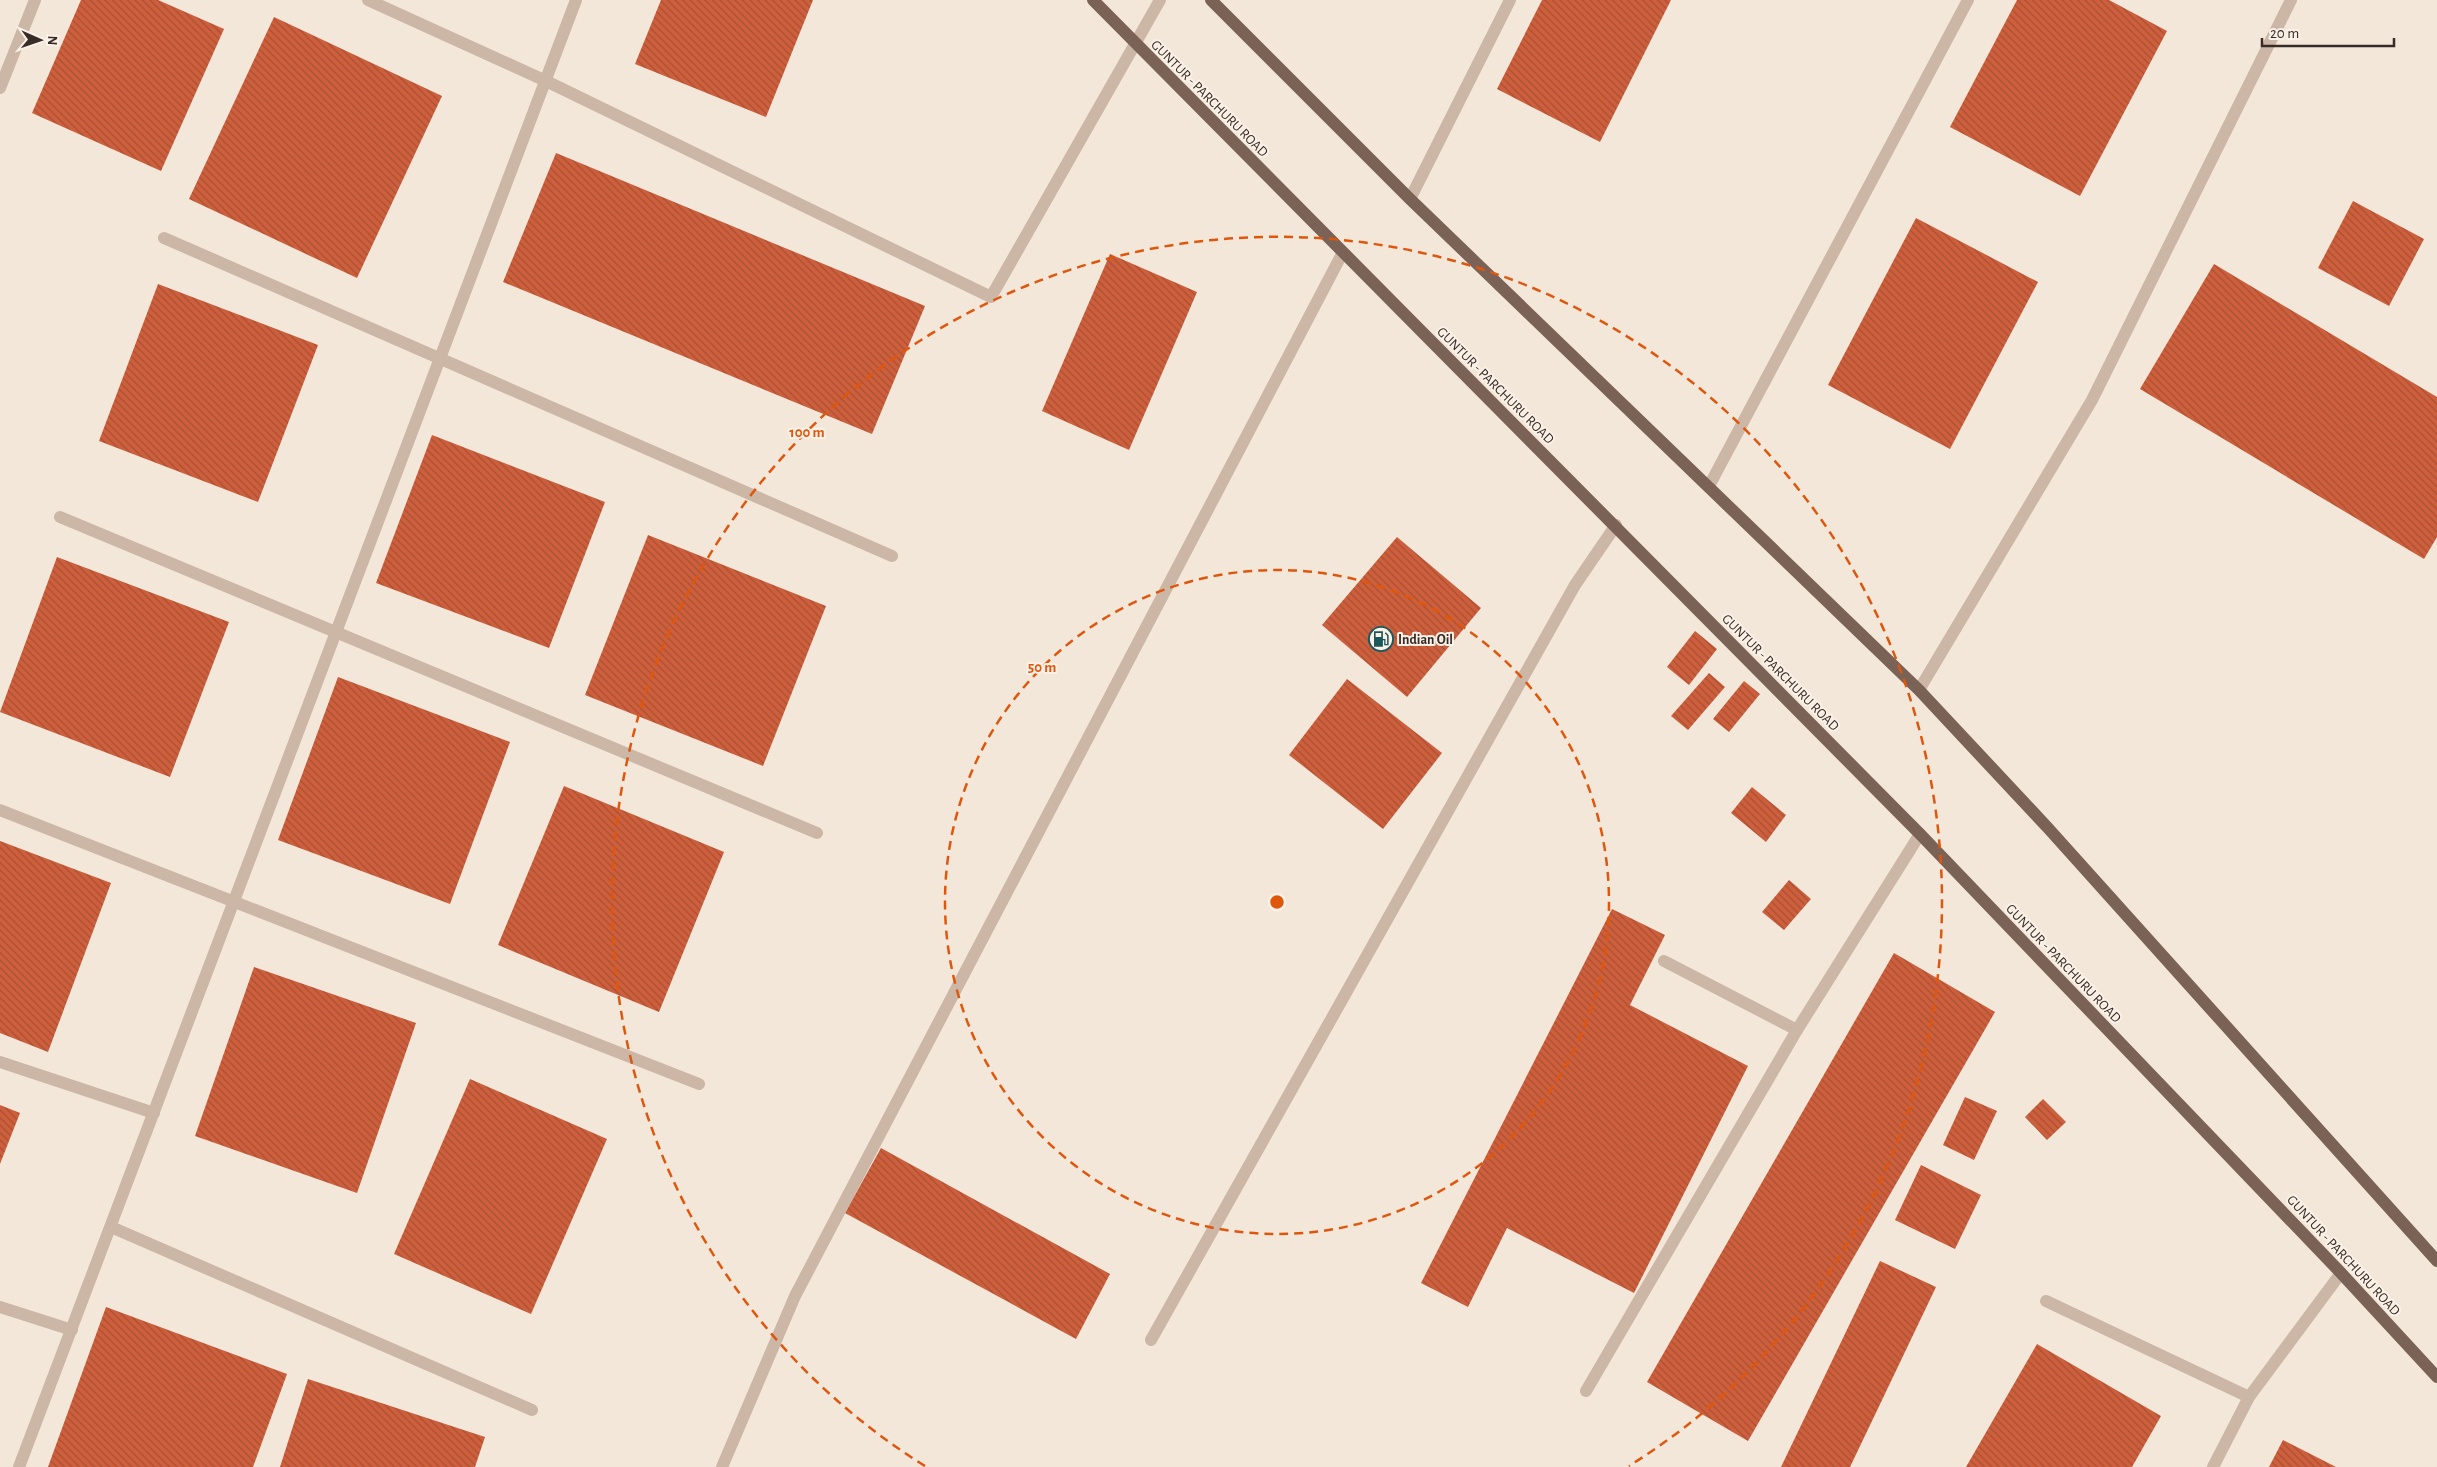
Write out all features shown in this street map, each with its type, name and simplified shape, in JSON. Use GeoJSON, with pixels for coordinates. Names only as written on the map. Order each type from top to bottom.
{"type":"FeatureCollection","features":[{"type":"Feature","properties":{"kind":"main road","name":"GUNTUR - PARCHURU ROAD"},"geometry":{"type":"LineString","coordinates":[[1093,0],[1342,254],[1616,525],[1920,834],[2341,1272],[2437,1377]]}},
{"type":"Feature","properties":{"kind":"main road"},"geometry":{"type":"LineString","coordinates":[[1211,0],[1410,199],[1919,690],[2048,828],[2437,1261]]}},
{"type":"Feature","properties":{"kind":"street"},"geometry":{"type":"LineString","coordinates":[[0,88],[35,0]]}},
{"type":"Feature","properties":{"kind":"street"},"geometry":{"type":"LineString","coordinates":[[368,0],[546,81],[991,297],[1160,0]]}},
{"type":"Feature","properties":{"kind":"street"},"geometry":{"type":"LineString","coordinates":[[20,1467],[576,0]]}},
{"type":"Feature","properties":{"kind":"street"},"geometry":{"type":"LineString","coordinates":[[1410,199],[1510,0]]}},
{"type":"Feature","properties":{"kind":"street"},"geometry":{"type":"LineString","coordinates":[[1709,486],[1968,0]]}},
{"type":"Feature","properties":{"kind":"street"},"geometry":{"type":"LineString","coordinates":[[1919,690],[2092,400],[2291,0]]}},
{"type":"Feature","properties":{"kind":"street"},"geometry":{"type":"LineString","coordinates":[[164,238],[892,556]]}},
{"type":"Feature","properties":{"kind":"street"},"geometry":{"type":"LineString","coordinates":[[722,1467],[795,1296],[1342,254]]}},
{"type":"Feature","properties":{"kind":"street"},"geometry":{"type":"LineString","coordinates":[[60,517],[818,833]]}},
{"type":"Feature","properties":{"kind":"street"},"geometry":{"type":"LineString","coordinates":[[1152,1340],[1575,586],[1616,525]]}},
{"type":"Feature","properties":{"kind":"street"},"geometry":{"type":"LineString","coordinates":[[0,810],[699,1084]]}},
{"type":"Feature","properties":{"kind":"street"},"geometry":{"type":"LineString","coordinates":[[1586,1391],[1797,1030],[1920,834]]}},
{"type":"Feature","properties":{"kind":"street"},"geometry":{"type":"LineString","coordinates":[[1664,961],[1797,1030]]}},
{"type":"Feature","properties":{"kind":"street"},"geometry":{"type":"LineString","coordinates":[[0,1062],[154,1113]]}},
{"type":"Feature","properties":{"kind":"street"},"geometry":{"type":"LineString","coordinates":[[111,1227],[532,1410]]}},
{"type":"Feature","properties":{"kind":"street"},"geometry":{"type":"LineString","coordinates":[[2213,1467],[2249,1396],[2341,1272]]}},
{"type":"Feature","properties":{"kind":"street"},"geometry":{"type":"LineString","coordinates":[[2046,1301],[2249,1396]]}},
{"type":"Feature","properties":{"kind":"street"},"geometry":{"type":"LineString","coordinates":[[0,1308],[72,1330]]}},
{"type":"Feature","properties":{"kind":"building"},"geometry":{"type":"Polygon","coordinates":[[[81,0],[158,0],[224,29],[161,171],[32,113],[81,0]]]}},
{"type":"Feature","properties":{"kind":"building"},"geometry":{"type":"Polygon","coordinates":[[[661,0],[813,0],[766,117],[635,64],[661,0]]]}},
{"type":"Feature","properties":{"kind":"building"},"geometry":{"type":"Polygon","coordinates":[[[1542,0],[1671,0],[1600,142],[1497,89],[1542,0]]]}},
{"type":"Feature","properties":{"kind":"building"},"geometry":{"type":"Polygon","coordinates":[[[2017,0],[2109,0],[2167,31],[2080,196],[1950,127],[2017,0]]]}},
{"type":"Feature","properties":{"kind":"building"},"geometry":{"type":"Polygon","coordinates":[[[274,17],[442,96],[357,278],[189,199],[274,17]]]}},
{"type":"Feature","properties":{"kind":"building"},"geometry":{"type":"Polygon","coordinates":[[[556,153],[925,306],[872,434],[503,282],[556,153]]]}},
{"type":"Feature","properties":{"kind":"building"},"geometry":{"type":"Polygon","coordinates":[[[2353,201],[2424,239],[2389,306],[2318,268],[2353,201]]]}},
{"type":"Feature","properties":{"kind":"building"},"geometry":{"type":"Polygon","coordinates":[[[1916,218],[2038,282],[1950,449],[1828,385],[1916,218]]]}},
{"type":"Feature","properties":{"kind":"building"},"geometry":{"type":"Polygon","coordinates":[[[1110,254],[1197,292],[1129,450],[1042,411],[1110,254]]]}},
{"type":"Feature","properties":{"kind":"building"},"geometry":{"type":"Polygon","coordinates":[[[2214,264],[2437,397],[2437,537],[2424,559],[2140,389],[2214,264]]]}},
{"type":"Feature","properties":{"kind":"building"},"geometry":{"type":"Polygon","coordinates":[[[158,284],[318,345],[258,502],[99,441],[158,284]]]}},
{"type":"Feature","properties":{"kind":"building"},"geometry":{"type":"Polygon","coordinates":[[[432,435],[605,502],[549,648],[376,583],[432,435]]]}},
{"type":"Feature","properties":{"kind":"building"},"geometry":{"type":"Polygon","coordinates":[[[648,535],[826,606],[763,766],[585,695],[648,535]]]}},
{"type":"Feature","properties":{"kind":"building"},"geometry":{"type":"Polygon","coordinates":[[[1397,537],[1481,608],[1407,697],[1322,625],[1397,537]]]}},
{"type":"Feature","properties":{"kind":"building"},"geometry":{"type":"Polygon","coordinates":[[[57,557],[229,622],[170,777],[0,712],[57,557]]]}},
{"type":"Feature","properties":{"kind":"building"},"geometry":{"type":"Polygon","coordinates":[[[1695,631],[1717,649],[1689,685],[1667,667],[1695,631]]]}},
{"type":"Feature","properties":{"kind":"building"},"geometry":{"type":"Polygon","coordinates":[[[1709,673],[1725,687],[1688,730],[1671,716],[1709,673]]]}},
{"type":"Feature","properties":{"kind":"building"},"geometry":{"type":"Polygon","coordinates":[[[338,677],[510,742],[450,904],[278,840],[338,677]]]}},
{"type":"Feature","properties":{"kind":"building"},"geometry":{"type":"Polygon","coordinates":[[[1347,679],[1442,753],[1383,829],[1289,755],[1347,679]]]}},
{"type":"Feature","properties":{"kind":"building"},"geometry":{"type":"Polygon","coordinates":[[[1744,681],[1760,694],[1729,732],[1713,719],[1744,681]]]}},
{"type":"Feature","properties":{"kind":"building"},"geometry":{"type":"Polygon","coordinates":[[[564,786],[724,852],[659,1012],[498,945],[564,786]]]}},
{"type":"Feature","properties":{"kind":"building"},"geometry":{"type":"Polygon","coordinates":[[[1752,787],[1786,815],[1766,842],[1731,813],[1752,787]]]}},
{"type":"Feature","properties":{"kind":"building"},"geometry":{"type":"Polygon","coordinates":[[[0,841],[111,883],[48,1052],[0,1033],[0,841]]]}},
{"type":"Feature","properties":{"kind":"building"},"geometry":{"type":"Polygon","coordinates":[[[1789,880],[1811,899],[1784,930],[1762,912],[1789,880]]]}},
{"type":"Feature","properties":{"kind":"building"},"geometry":{"type":"Polygon","coordinates":[[[1612,909],[1665,935],[1630,1005],[1748,1066],[1634,1293],[1507,1228],[1468,1307],[1421,1283],[1612,909]]]}},
{"type":"Feature","properties":{"kind":"building"},"geometry":{"type":"Polygon","coordinates":[[[1894,953],[1995,1012],[1748,1441],[1647,1382],[1894,953]]]}},
{"type":"Feature","properties":{"kind":"building"},"geometry":{"type":"Polygon","coordinates":[[[254,967],[416,1023],[357,1193],[195,1136],[254,967]]]}},
{"type":"Feature","properties":{"kind":"building"},"geometry":{"type":"Polygon","coordinates":[[[470,1079],[607,1139],[531,1314],[394,1254],[470,1079]]]}},
{"type":"Feature","properties":{"kind":"building"},"geometry":{"type":"Polygon","coordinates":[[[1965,1097],[1997,1111],[1974,1160],[1943,1145],[1965,1097]]]}},
{"type":"Feature","properties":{"kind":"building"},"geometry":{"type":"Polygon","coordinates":[[[2043,1099],[2066,1122],[2047,1140],[2025,1117],[2043,1099]]]}},
{"type":"Feature","properties":{"kind":"building"},"geometry":{"type":"Polygon","coordinates":[[[0,1105],[20,1113],[0,1164],[0,1105]]]}},
{"type":"Feature","properties":{"kind":"building"},"geometry":{"type":"Polygon","coordinates":[[[881,1148],[1110,1274],[1076,1339],[845,1213],[881,1148]]]}},
{"type":"Feature","properties":{"kind":"building"},"geometry":{"type":"Polygon","coordinates":[[[1921,1165],[1981,1195],[1955,1249],[1895,1220],[1921,1165]]]}},
{"type":"Feature","properties":{"kind":"building"},"geometry":{"type":"Polygon","coordinates":[[[1880,1261],[1936,1287],[1850,1467],[1781,1467],[1880,1261]]]}},
{"type":"Feature","properties":{"kind":"building"},"geometry":{"type":"Polygon","coordinates":[[[106,1307],[287,1374],[253,1467],[48,1467],[106,1307]]]}},
{"type":"Feature","properties":{"kind":"building"},"geometry":{"type":"Polygon","coordinates":[[[2037,1344],[2161,1416],[2132,1467],[1966,1467],[2037,1344]]]}},
{"type":"Feature","properties":{"kind":"building"},"geometry":{"type":"Polygon","coordinates":[[[308,1379],[485,1437],[475,1467],[280,1467],[308,1379]]]}},
{"type":"Feature","properties":{"kind":"building"},"geometry":{"type":"Polygon","coordinates":[[[2283,1440],[2336,1467],[2269,1467],[2283,1440]]]}},
{"type":"Feature","properties":{"kind":"place","name":"Indian Oil"},"geometry":{"type":"Point","coordinates":[1381,639]}}]}
